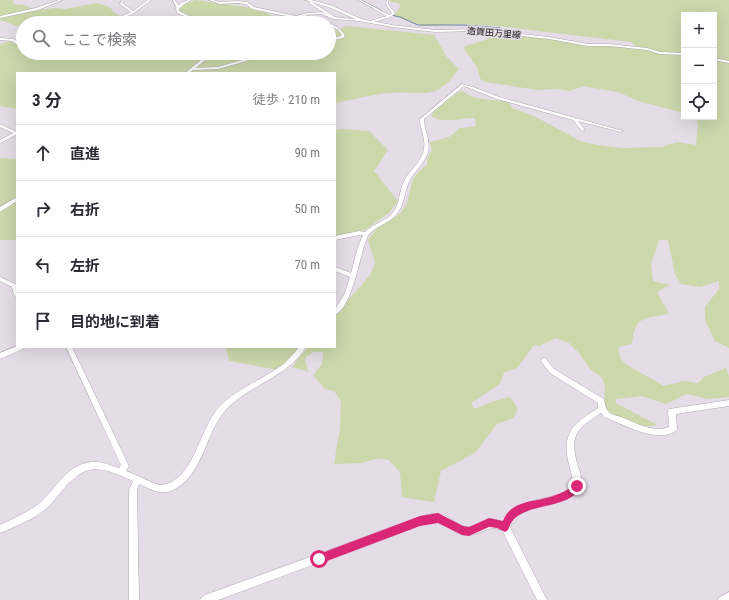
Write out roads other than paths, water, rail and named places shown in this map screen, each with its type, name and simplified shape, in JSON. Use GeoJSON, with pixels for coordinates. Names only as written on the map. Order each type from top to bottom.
{"type":"FeatureCollection","features":[{"type":"Feature","properties":{"kind":"main road","name":"造賀田万里線"},"geometry":{"type":"LineString","coordinates":[[309,0],[332,7],[360,20],[427,31],[477,30],[549,38],[588,45],[609,45],[660,53],[681,54]]}},
{"type":"Feature","properties":{"kind":"main road"},"geometry":{"type":"LineString","coordinates":[[717,60],[729,62]]}},
{"type":"Feature","properties":{"kind":"street"},"geometry":{"type":"LineString","coordinates":[[0,17],[37,9],[61,0]]}},
{"type":"Feature","properties":{"kind":"street"},"geometry":{"type":"LineString","coordinates":[[122,0],[121,3],[133,12]]}},
{"type":"Feature","properties":{"kind":"street"},"geometry":{"type":"LineString","coordinates":[[125,16],[150,0]]}},
{"type":"Feature","properties":{"kind":"street"},"geometry":{"type":"LineString","coordinates":[[174,0],[177,6],[179,6]]}},
{"type":"Feature","properties":{"kind":"street"},"geometry":{"type":"LineString","coordinates":[[179,6],[190,0]]}},
{"type":"Feature","properties":{"kind":"street"},"geometry":{"type":"LineString","coordinates":[[210,0],[220,3],[240,2],[248,4],[253,8],[292,16]]}},
{"type":"Feature","properties":{"kind":"street"},"geometry":{"type":"LineString","coordinates":[[309,0],[330,16]]}},
{"type":"Feature","properties":{"kind":"street"},"geometry":{"type":"LineString","coordinates":[[359,0],[389,16]]}},
{"type":"Feature","properties":{"kind":"street"},"geometry":{"type":"LineString","coordinates":[[371,22],[389,16],[394,12],[387,4],[388,0]]}},
{"type":"Feature","properties":{"kind":"street"},"geometry":{"type":"LineString","coordinates":[[179,6],[177,10],[182,15],[186,16]]}},
{"type":"Feature","properties":{"kind":"street"},"geometry":{"type":"LineString","coordinates":[[300,16],[307,14],[321,14],[330,16]]}},
{"type":"Feature","properties":{"kind":"street"},"geometry":{"type":"LineString","coordinates":[[336,18],[360,20]]}},
{"type":"Feature","properties":{"kind":"street"},"geometry":{"type":"LineString","coordinates":[[336,27],[339,29],[343,36],[336,38]]}},
{"type":"Feature","properties":{"kind":"street"},"geometry":{"type":"LineString","coordinates":[[0,39],[13,40],[16,42]]}},
{"type":"Feature","properties":{"kind":"street"},"geometry":{"type":"LineString","coordinates":[[188,72],[203,60]]}},
{"type":"Feature","properties":{"kind":"street"},"geometry":{"type":"LineString","coordinates":[[192,69],[224,67],[248,60]]}},
{"type":"Feature","properties":{"kind":"street"},"geometry":{"type":"LineString","coordinates":[[336,312],[348,295],[366,234],[396,212],[408,179],[419,165],[426,152],[427,142],[422,125],[422,119],[463,85],[494,96],[575,120],[621,131]]}},
{"type":"Feature","properties":{"kind":"street"},"geometry":{"type":"LineString","coordinates":[[575,120],[582,130]]}},
{"type":"Feature","properties":{"kind":"street"},"geometry":{"type":"LineString","coordinates":[[0,125],[16,133]]}},
{"type":"Feature","properties":{"kind":"street"},"geometry":{"type":"LineString","coordinates":[[0,142],[16,134]]}},
{"type":"Feature","properties":{"kind":"street"},"geometry":{"type":"LineString","coordinates":[[0,210],[16,200]]}},
{"type":"Feature","properties":{"kind":"street"},"geometry":{"type":"LineString","coordinates":[[336,238],[359,233],[366,234]]}},
{"type":"Feature","properties":{"kind":"street"},"geometry":{"type":"LineString","coordinates":[[336,269],[353,276]]}},
{"type":"Feature","properties":{"kind":"street"},"geometry":{"type":"LineString","coordinates":[[0,279],[14,286],[16,292]]}},
{"type":"Feature","properties":{"kind":"street"},"geometry":{"type":"LineString","coordinates":[[0,356],[19,348]]}},
{"type":"Feature","properties":{"kind":"street"},"geometry":{"type":"LineString","coordinates":[[69,348],[125,466],[120,472]]}},
{"type":"Feature","properties":{"kind":"street"},"geometry":{"type":"LineString","coordinates":[[0,529],[33,514],[45,504],[77,471],[86,466],[98,466],[120,472],[162,489],[175,486],[191,468],[221,410],[230,401],[287,364],[302,348]]}},
{"type":"Feature","properties":{"kind":"street"},"geometry":{"type":"LineString","coordinates":[[544,361],[552,371],[601,401],[602,409],[607,415],[653,432],[665,432],[673,429],[672,411],[729,403]]}},
{"type":"Feature","properties":{"kind":"street"},"geometry":{"type":"LineString","coordinates":[[505,527],[508,518],[517,510],[550,501],[573,491],[577,486],[577,476],[572,457],[570,440],[578,424],[602,409]]}},
{"type":"Feature","properties":{"kind":"street"},"geometry":{"type":"LineString","coordinates":[[134,600],[133,490],[137,480]]}},
{"type":"Feature","properties":{"kind":"street"},"geometry":{"type":"LineString","coordinates":[[205,600],[420,521],[438,518],[462,531],[469,531],[489,523],[497,523],[505,527],[542,600]]}},
{"type":"Feature","properties":{"kind":"street"},"geometry":{"type":"LineString","coordinates":[[723,600],[729,597]]}},
{"type":"Feature","properties":{"kind":"waterway"},"geometry":{"type":"LineString","coordinates":[[361,0],[382,11]]}},
{"type":"Feature","properties":{"kind":"waterway"},"geometry":{"type":"LineString","coordinates":[[391,15],[400,17],[418,25],[464,25],[500,28]]}}]}
